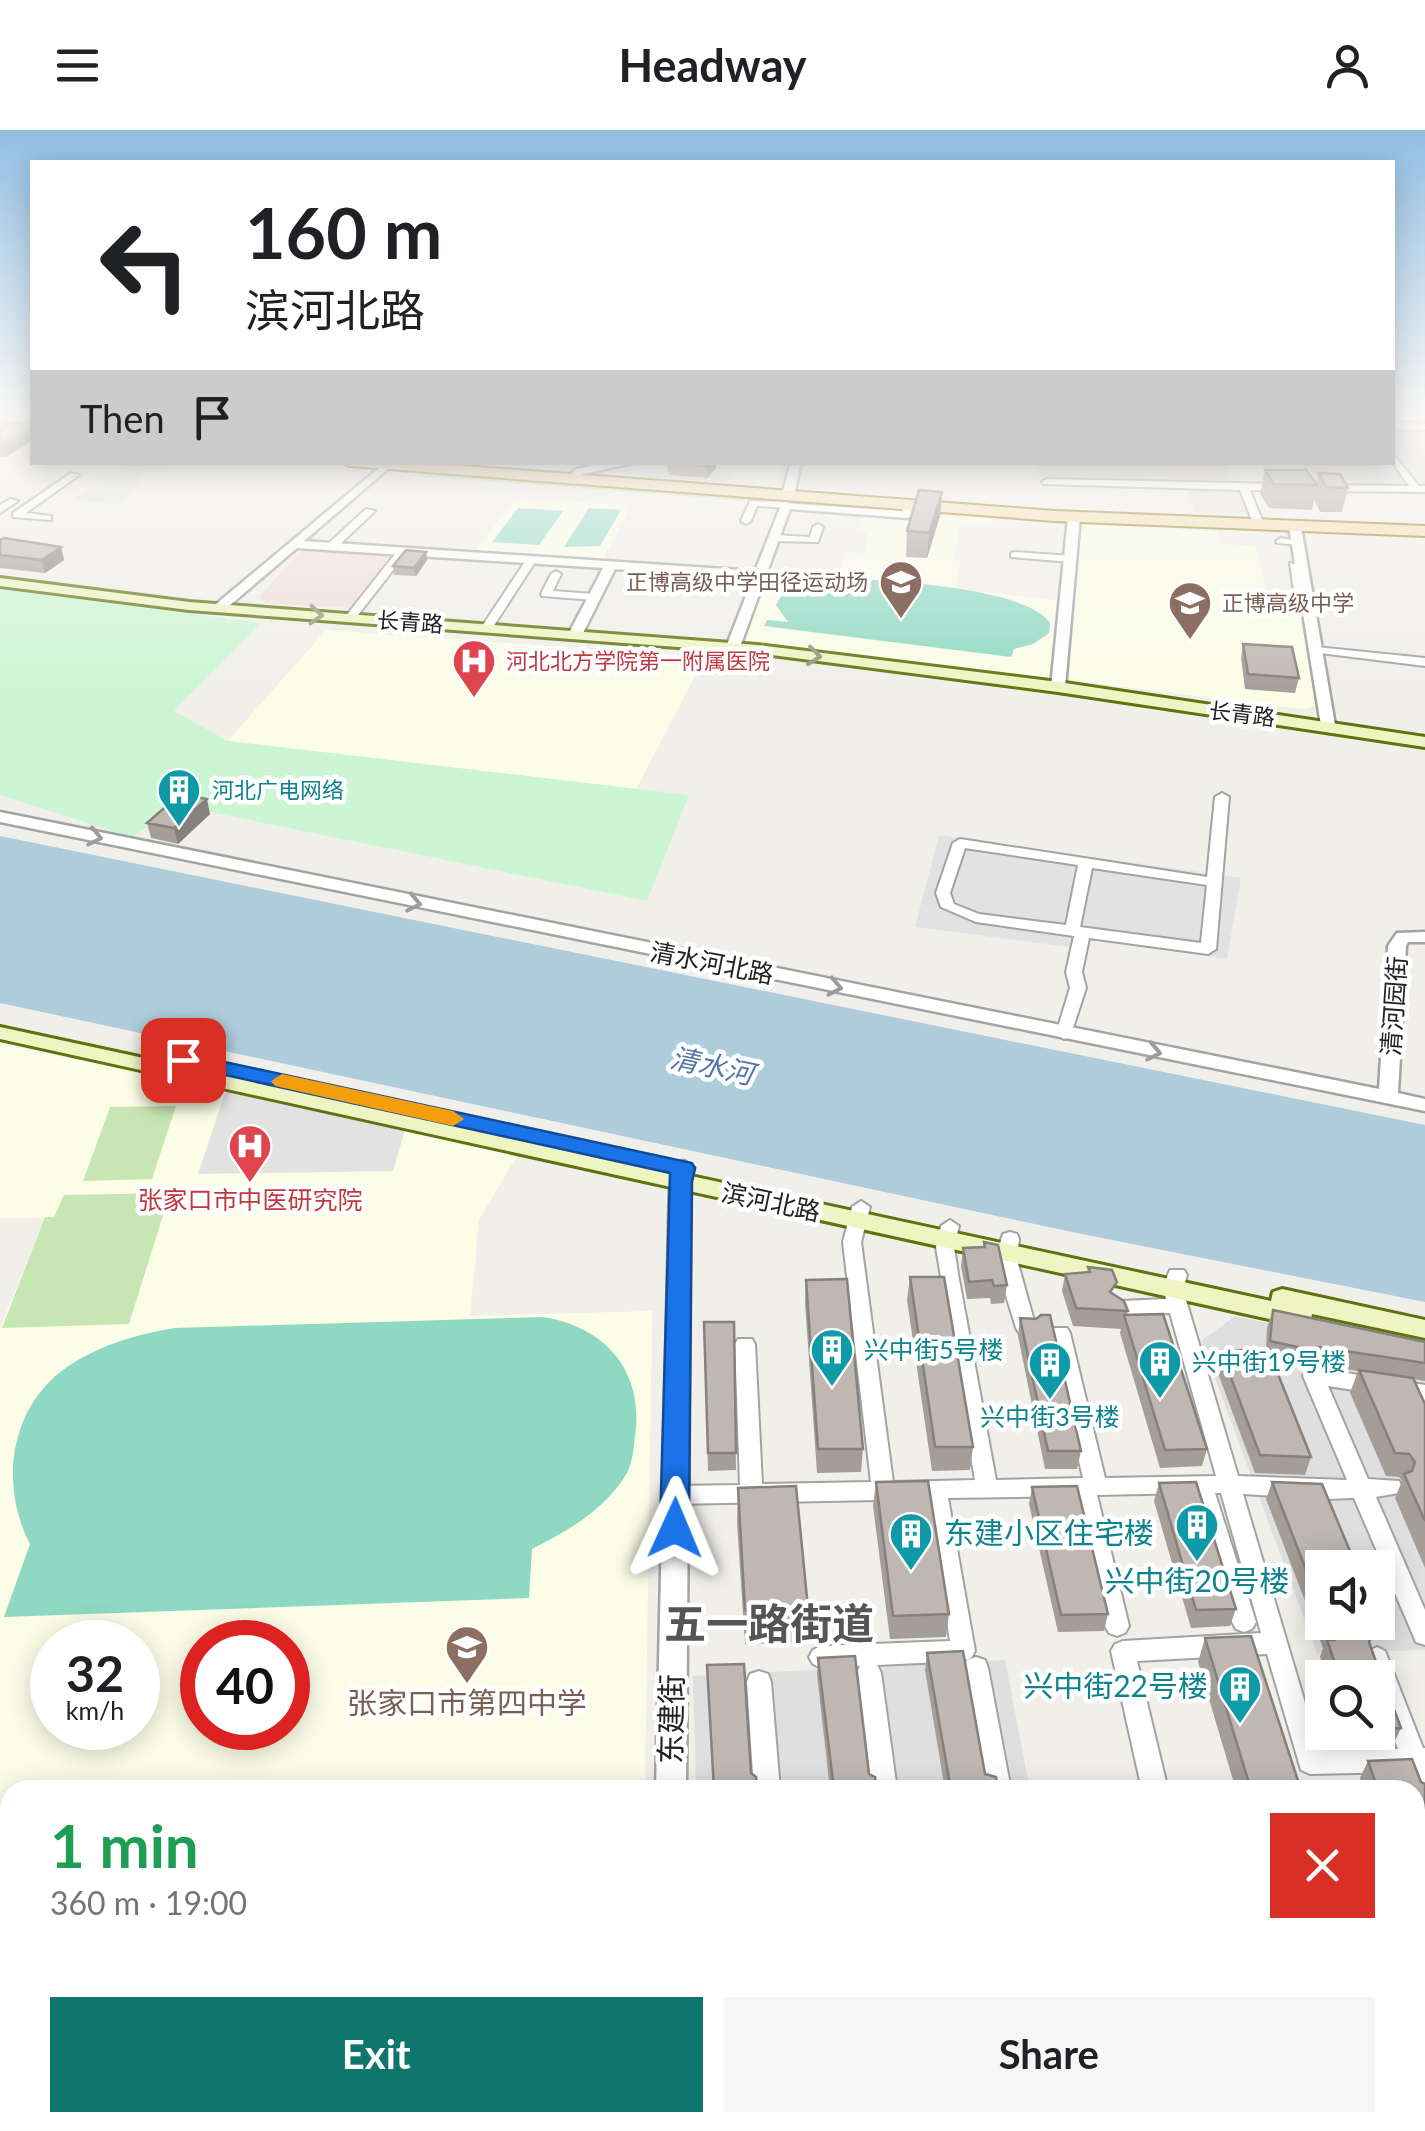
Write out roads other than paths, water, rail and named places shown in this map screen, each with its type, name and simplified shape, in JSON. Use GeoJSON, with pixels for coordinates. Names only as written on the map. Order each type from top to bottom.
{"type":"FeatureCollection","features":[{"type":"Feature","properties":{"kind":"main road"},"geometry":{"type":"LineString","coordinates":[[975,507],[1273,531],[1425,529]]}},
{"type":"Feature","properties":{"kind":"main road"},"geometry":{"type":"LineString","coordinates":[[976,507],[1296,534],[1425,529]]}},
{"type":"Feature","properties":{"kind":"main road","name":"长青路"},"geometry":{"type":"LineString","coordinates":[[0,582],[219,608],[733,647],[1328,722],[1425,738]]}},
{"type":"Feature","properties":{"kind":"main road","name":"滨河北路"},"geometry":{"type":"LineString","coordinates":[[0,1019],[1425,1344]]}},
{"type":"Feature","properties":{"kind":"main road","name":"滨河北路"},"geometry":{"type":"LineString","coordinates":[[0,1033],[682,1175]]}},
{"type":"Feature","properties":{"kind":"main road","name":"滨河北路"},"geometry":{"type":"LineString","coordinates":[[1176,1290],[1425,1329]]}},
{"type":"Feature","properties":{"kind":"street"},"geometry":{"type":"LineString","coordinates":[[27,507],[17,514],[47,518]]}},
{"type":"Feature","properties":{"kind":"street"},"geometry":{"type":"LineString","coordinates":[[219,608],[337,507]]}},
{"type":"Feature","properties":{"kind":"street"},"geometry":{"type":"LineString","coordinates":[[746,521],[751,507]]}},
{"type":"Feature","properties":{"kind":"street"},"geometry":{"type":"LineString","coordinates":[[733,647],[784,507]]}},
{"type":"Feature","properties":{"kind":"street"},"geometry":{"type":"LineString","coordinates":[[853,507],[907,515],[909,507]]}},
{"type":"Feature","properties":{"kind":"street"},"geometry":{"type":"LineString","coordinates":[[1257,507],[1273,531]]}},
{"type":"Feature","properties":{"kind":"street"},"geometry":{"type":"LineString","coordinates":[[1058,687],[1074,516]]}},
{"type":"Feature","properties":{"kind":"street"},"geometry":{"type":"LineString","coordinates":[[332,546],[370,518],[350,547]]}},
{"type":"Feature","properties":{"kind":"street"},"geometry":{"type":"LineString","coordinates":[[774,538],[814,540],[818,527]]}},
{"type":"Feature","properties":{"kind":"street"},"geometry":{"type":"LineString","coordinates":[[1296,534],[1300,583]]}},
{"type":"Feature","properties":{"kind":"street"},"geometry":{"type":"LineString","coordinates":[[295,544],[760,574]]}},
{"type":"Feature","properties":{"kind":"street"},"geometry":{"type":"LineString","coordinates":[[350,618],[402,551]]}},
{"type":"Feature","properties":{"kind":"street"},"geometry":{"type":"LineString","coordinates":[[1015,556],[1071,559]]}},
{"type":"Feature","properties":{"kind":"street"},"geometry":{"type":"LineString","coordinates":[[487,628],[532,559]]}},
{"type":"Feature","properties":{"kind":"street"},"geometry":{"type":"LineString","coordinates":[[575,635],[611,564]]}},
{"type":"Feature","properties":{"kind":"street"},"geometry":{"type":"LineString","coordinates":[[1294,565],[1316,650],[1328,722]]}},
{"type":"Feature","properties":{"kind":"street"},"geometry":{"type":"LineString","coordinates":[[556,574],[546,594],[594,597]]}},
{"type":"Feature","properties":{"kind":"street"},"geometry":{"type":"LineString","coordinates":[[1316,650],[1425,662]]}},
{"type":"Feature","properties":{"kind":"street"},"geometry":{"type":"LineString","coordinates":[[1214,882],[960,843],[943,893],[948,906],[958,912],[1208,949],[1222,797]]}},
{"type":"Feature","properties":{"kind":"street","name":"清水河北路"},"geometry":{"type":"LineString","coordinates":[[0,817],[1425,1105]]}},
{"type":"Feature","properties":{"kind":"street"},"geometry":{"type":"LineString","coordinates":[[1064,1034],[1078,988],[1074,972],[1086,862]]}},
{"type":"Feature","properties":{"kind":"street","name":"清河园街"},"geometry":{"type":"LineString","coordinates":[[1388,1097],[1397,946],[1403,937],[1425,938]]}},
{"type":"Feature","properties":{"kind":"street","name":"东建街"},"geometry":{"type":"LineString","coordinates":[[671,1780],[682,1175]]}},
{"type":"Feature","properties":{"kind":"street"},"geometry":{"type":"LineString","coordinates":[[859,1214],[852,1242],[883,1490]]}},
{"type":"Feature","properties":{"kind":"street"},"geometry":{"type":"LineString","coordinates":[[948,1233],[948,1274],[988,1488]]}},
{"type":"Feature","properties":{"kind":"street"},"geometry":{"type":"LineString","coordinates":[[1008,1246],[1026,1328]]}},
{"type":"Feature","properties":{"kind":"street"},"geometry":{"type":"LineString","coordinates":[[1120,1308],[1176,1290],[1310,1762],[1420,1760],[1377,1658]]}},
{"type":"Feature","properties":{"kind":"street"},"geometry":{"type":"LineString","coordinates":[[1060,1333],[1118,1626]]}},
{"type":"Feature","properties":{"kind":"street"},"geometry":{"type":"LineString","coordinates":[[745,1344],[750,1493]]}},
{"type":"Feature","properties":{"kind":"street"},"geometry":{"type":"LineString","coordinates":[[1424,1635],[1313,1376],[1425,1393]]}},
{"type":"Feature","properties":{"kind":"street"},"geometry":{"type":"LineString","coordinates":[[675,1495],[1201,1484],[1390,1487]]}},
{"type":"Feature","properties":{"kind":"street"},"geometry":{"type":"LineString","coordinates":[[1201,1484],[1244,1622]]}},
{"type":"Feature","properties":{"kind":"street"},"geometry":{"type":"LineString","coordinates":[[821,1657],[964,1652],[940,1504]]}},
{"type":"Feature","properties":{"kind":"street"},"geometry":{"type":"LineString","coordinates":[[1153,1780],[1123,1651],[1275,1643]]}},
{"type":"Feature","properties":{"kind":"street"},"geometry":{"type":"LineString","coordinates":[[976,1668],[996,1780]]}},
{"type":"Feature","properties":{"kind":"street"},"geometry":{"type":"LineString","coordinates":[[869,1673],[883,1780]]}},
{"type":"Feature","properties":{"kind":"street"},"geometry":{"type":"LineString","coordinates":[[759,1682],[766,1780]]}},
{"type":"Feature","properties":{"kind":"water","name":"清水河"},"geometry":{"type":"Polygon","coordinates":[[[0,836],[1425,1125],[1425,1302],[1077,1233],[0,1003],[0,836]]]}},
{"type":"Feature","properties":{"kind":"place","name":"正博高级中学田径运动场"},"geometry":{"type":"Point","coordinates":[901,620]}},
{"type":"Feature","properties":{"kind":"place","name":"正博高级中学"},"geometry":{"type":"Point","coordinates":[1190,641]}},
{"type":"Feature","properties":{"kind":"place","name":"河北北方学院第一附属医院"},"geometry":{"type":"Point","coordinates":[474,699]}},
{"type":"Feature","properties":{"kind":"place","name":"河北广电网络"},"geometry":{"type":"Point","coordinates":[179,828]}},
{"type":"Feature","properties":{"kind":"place","name":"张家口市中医研究院"},"geometry":{"type":"Point","coordinates":[250,1184]}},
{"type":"Feature","properties":{"kind":"place","name":"兴中街5号楼"},"geometry":{"type":"Point","coordinates":[832,1388]}},
{"type":"Feature","properties":{"kind":"place","name":"兴中街19号楼"},"geometry":{"type":"Point","coordinates":[1160,1400]}},
{"type":"Feature","properties":{"kind":"place","name":"兴中街3号楼"},"geometry":{"type":"Point","coordinates":[1050,1401]}},
{"type":"Feature","properties":{"kind":"place","name":"兴中街20号楼"},"geometry":{"type":"Point","coordinates":[1197,1563]}},
{"type":"Feature","properties":{"kind":"place","name":"东建小区住宅楼"},"geometry":{"type":"Point","coordinates":[911,1572]}},
{"type":"Feature","properties":{"kind":"place","name":"张家口市第四中学"},"geometry":{"type":"Point","coordinates":[467,1685]}},
{"type":"Feature","properties":{"kind":"place","name":"兴中街22号楼"},"geometry":{"type":"Point","coordinates":[1240,1725]}},
{"type":"Feature","properties":{"kind":"district","name":"五一路街道"},"geometry":{"type":"Point","coordinates":[769,1624]}}]}
